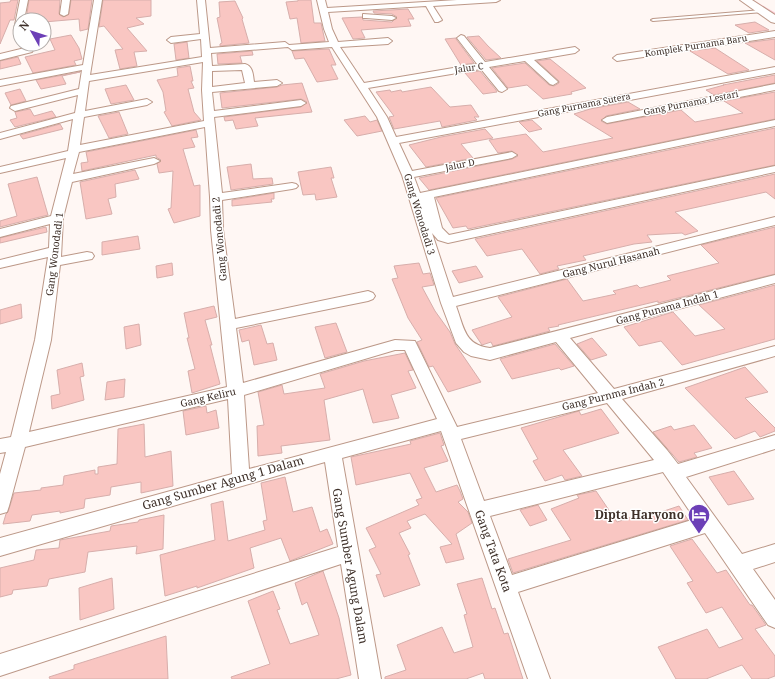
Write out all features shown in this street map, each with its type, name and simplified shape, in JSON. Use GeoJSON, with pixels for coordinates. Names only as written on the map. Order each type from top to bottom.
{"type":"FeatureCollection","features":[{"type":"Feature","properties":{"kind":"street"},"geometry":{"type":"LineString","coordinates":[[22,12],[24,0]]}},
{"type":"Feature","properties":{"kind":"street"},"geometry":{"type":"LineString","coordinates":[[64,14],[66,0]]}},
{"type":"Feature","properties":{"kind":"street","name":"Gang Wonodadi 1"},"geometry":{"type":"LineString","coordinates":[[0,506],[18,441],[42,340],[54,256],[57,218],[68,179],[98,0]]}},
{"type":"Feature","properties":{"kind":"street","name":"Gang Wonodadi 2"},"geometry":{"type":"LineString","coordinates":[[201,0],[216,197],[217,230],[236,391],[241,478]]}},
{"type":"Feature","properties":{"kind":"street"},"geometry":{"type":"LineString","coordinates":[[327,7],[372,4],[429,4],[496,0]]}},
{"type":"Feature","properties":{"kind":"street"},"geometry":{"type":"LineString","coordinates":[[745,0],[775,20]]}},
{"type":"Feature","properties":{"kind":"street"},"geometry":{"type":"LineString","coordinates":[[429,4],[438,20]]}},
{"type":"Feature","properties":{"kind":"street"},"geometry":{"type":"LineString","coordinates":[[327,7],[341,14],[392,18]]}},
{"type":"Feature","properties":{"kind":"street","name":"Gang Wonodadi 3"},"geometry":{"type":"LineString","coordinates":[[327,7],[328,29],[335,45],[382,117],[408,175],[421,196],[448,303],[461,339],[469,348],[476,352],[490,354],[502,352],[558,335]]}},
{"type":"Feature","properties":{"kind":"street","name":"Komplek Purnama Baru"},"geometry":{"type":"LineString","coordinates":[[617,58],[775,34]]}},
{"type":"Feature","properties":{"kind":"street"},"geometry":{"type":"LineString","coordinates":[[171,40],[204,36]]}},
{"type":"Feature","properties":{"kind":"street"},"geometry":{"type":"LineString","coordinates":[[461,38],[502,89]]}},
{"type":"Feature","properties":{"kind":"street"},"geometry":{"type":"LineString","coordinates":[[0,91],[289,46],[335,45],[388,41]]}},
{"type":"Feature","properties":{"kind":"street","name":"Jalur C"},"geometry":{"type":"LineString","coordinates":[[362,86],[576,50]]}},
{"type":"Feature","properties":{"kind":"street"},"geometry":{"type":"LineString","coordinates":[[0,57],[21,52]]}},
{"type":"Feature","properties":{"kind":"street"},"geometry":{"type":"LineString","coordinates":[[527,58],[553,82]]}},
{"type":"Feature","properties":{"kind":"street"},"geometry":{"type":"LineString","coordinates":[[206,59],[245,67],[248,71],[250,86]]}},
{"type":"Feature","properties":{"kind":"street","name":"Gang Purnama Sutera"},"geometry":{"type":"LineString","coordinates":[[394,141],[775,70]]}},
{"type":"Feature","properties":{"kind":"street"},"geometry":{"type":"LineString","coordinates":[[0,83],[84,78]]}},
{"type":"Feature","properties":{"kind":"street"},"geometry":{"type":"LineString","coordinates":[[15,108],[84,78]]}},
{"type":"Feature","properties":{"kind":"street"},"geometry":{"type":"LineString","coordinates":[[207,90],[277,83]]}},
{"type":"Feature","properties":{"kind":"street","name":"Gang Purnama Lestari"},"geometry":{"type":"LineString","coordinates":[[607,120],[775,87]]}},
{"type":"Feature","properties":{"kind":"street"},"geometry":{"type":"LineString","coordinates":[[0,136],[78,115],[146,102]]}},
{"type":"Feature","properties":{"kind":"street"},"geometry":{"type":"LineString","coordinates":[[0,170],[210,118],[301,103]]}},
{"type":"Feature","properties":{"kind":"street"},"geometry":{"type":"LineString","coordinates":[[774,124],[421,196],[437,233],[443,238],[448,239],[775,169]]}},
{"type":"Feature","properties":{"kind":"street","name":"Jalur D"},"geometry":{"type":"LineString","coordinates":[[408,175],[512,155]]}},
{"type":"Feature","properties":{"kind":"street"},"geometry":{"type":"LineString","coordinates":[[68,179],[154,161]]}},
{"type":"Feature","properties":{"kind":"street"},"geometry":{"type":"LineString","coordinates":[[216,197],[292,186]]}},
{"type":"Feature","properties":{"kind":"street"},"geometry":{"type":"LineString","coordinates":[[0,233],[57,218]]}},
{"type":"Feature","properties":{"kind":"street","name":"Gang Nurul Hasanah"},"geometry":{"type":"LineString","coordinates":[[448,303],[775,221]]}},
{"type":"Feature","properties":{"kind":"street"},"geometry":{"type":"LineString","coordinates":[[0,264],[54,256],[87,256]]}},
{"type":"Feature","properties":{"kind":"street","name":"Gang Punama Indah 1"},"geometry":{"type":"LineString","coordinates":[[558,335],[775,279]]}},
{"type":"Feature","properties":{"kind":"street"},"geometry":{"type":"LineString","coordinates":[[228,325],[368,296]]}},
{"type":"Feature","properties":{"kind":"street"},"geometry":{"type":"LineString","coordinates":[[558,335],[671,468],[775,618]]}},
{"type":"Feature","properties":{"kind":"street","name":"Gang Tata Kota"},"geometry":{"type":"LineString","coordinates":[[395,345],[404,344],[411,346],[449,429],[539,679]]}},
{"type":"Feature","properties":{"kind":"street","name":"Gang Keliru"},"geometry":{"type":"LineString","coordinates":[[0,446],[236,391],[395,345]]}},
{"type":"Feature","properties":{"kind":"street","name":"Gang Purnma Indah 2"},"geometry":{"type":"LineString","coordinates":[[449,429],[610,396],[775,351]]}},
{"type":"Feature","properties":{"kind":"street","name":"Gang Sumber Agung 1 Dalam"},"geometry":{"type":"LineString","coordinates":[[0,546],[332,453],[449,429]]}},
{"type":"Feature","properties":{"kind":"street"},"geometry":{"type":"LineString","coordinates":[[479,511],[671,468],[775,442]]}},
{"type":"Feature","properties":{"kind":"street","name":"Gang Sumber Agung Dalam"},"geometry":{"type":"LineString","coordinates":[[332,453],[370,679]]}},
{"type":"Feature","properties":{"kind":"street"},"geometry":{"type":"LineString","coordinates":[[506,586],[710,523]]}},
{"type":"Feature","properties":{"kind":"street"},"geometry":{"type":"LineString","coordinates":[[0,665],[348,553]]}},
{"type":"Feature","properties":{"kind":"street"},"geometry":{"type":"LineString","coordinates":[[738,564],[775,553]]}},
{"type":"Feature","properties":{"kind":"lane"},"geometry":{"type":"LineString","coordinates":[[653,20],[762,11]]}},
{"type":"Feature","properties":{"kind":"building"},"geometry":{"type":"Polygon","coordinates":[[[11,0],[18,0],[16,12],[12,12],[12,20],[10,20],[0,44],[0,3],[10,2],[11,0]]]}},
{"type":"Feature","properties":{"kind":"building"},"geometry":{"type":"Polygon","coordinates":[[[29,0],[60,0],[59,14],[63,17],[69,14],[71,0],[92,0],[88,29],[80,31],[79,19],[52,21],[52,12],[27,12],[29,0]]]}},
{"type":"Feature","properties":{"kind":"building"},"geometry":{"type":"Polygon","coordinates":[[[103,0],[151,0],[151,16],[136,18],[144,24],[127,28],[147,51],[134,52],[137,66],[120,69],[115,50],[123,49],[104,26],[99,27],[103,0]]]}},
{"type":"Feature","properties":{"kind":"building"},"geometry":{"type":"Polygon","coordinates":[[[311,0],[314,23],[321,23],[325,41],[301,43],[297,18],[290,19],[286,2],[311,0]]]}},
{"type":"Feature","properties":{"kind":"building"},"geometry":{"type":"Polygon","coordinates":[[[235,1],[243,18],[242,19],[249,43],[220,46],[222,43],[217,18],[220,17],[219,2],[235,1]]]}},
{"type":"Feature","properties":{"kind":"building"},"geometry":{"type":"Polygon","coordinates":[[[408,9],[414,19],[408,19],[411,26],[361,30],[365,38],[353,39],[342,18],[362,17],[363,20],[392,22],[397,17],[392,14],[374,13],[373,11],[408,9]]]}},
{"type":"Feature","properties":{"kind":"building"},"geometry":{"type":"Polygon","coordinates":[[[755,22],[769,30],[749,33],[735,25],[755,22]]]}},
{"type":"Feature","properties":{"kind":"building"},"geometry":{"type":"Polygon","coordinates":[[[71,35],[79,48],[82,59],[74,61],[76,65],[33,73],[25,57],[52,52],[55,50],[52,43],[52,39],[71,35]]]}},
{"type":"Feature","properties":{"kind":"building"},"geometry":{"type":"Polygon","coordinates":[[[479,36],[501,58],[486,60],[467,37],[479,36]]]}},
{"type":"Feature","properties":{"kind":"building"},"geometry":{"type":"Polygon","coordinates":[[[456,38],[474,63],[461,65],[445,39],[456,38]]]}},
{"type":"Feature","properties":{"kind":"building"},"geometry":{"type":"Polygon","coordinates":[[[775,39],[775,60],[745,43],[775,39]]]}},
{"type":"Feature","properties":{"kind":"building"},"geometry":{"type":"Polygon","coordinates":[[[187,42],[189,58],[176,60],[174,44],[187,42]]]}},
{"type":"Feature","properties":{"kind":"building"},"geometry":{"type":"Polygon","coordinates":[[[715,48],[749,70],[728,74],[690,51],[715,48]]]}},
{"type":"Feature","properties":{"kind":"building"},"geometry":{"type":"Polygon","coordinates":[[[329,49],[336,65],[331,65],[338,79],[317,82],[304,58],[295,59],[292,51],[329,49]]]}},
{"type":"Feature","properties":{"kind":"building"},"geometry":{"type":"Polygon","coordinates":[[[252,51],[253,55],[240,56],[242,63],[218,64],[217,54],[252,51]]]}},
{"type":"Feature","properties":{"kind":"building"},"geometry":{"type":"Polygon","coordinates":[[[18,57],[21,64],[0,69],[0,61],[18,57]]]}},
{"type":"Feature","properties":{"kind":"building"},"geometry":{"type":"Polygon","coordinates":[[[550,59],[586,88],[571,92],[572,94],[543,99],[527,85],[508,88],[492,68],[525,63],[549,85],[554,86],[559,83],[559,81],[537,61],[550,59]]]}},
{"type":"Feature","properties":{"kind":"building"},"geometry":{"type":"Polygon","coordinates":[[[190,66],[193,81],[191,81],[194,88],[188,89],[194,112],[201,120],[172,126],[164,112],[166,111],[163,92],[157,80],[178,76],[177,68],[190,66]]]}},
{"type":"Feature","properties":{"kind":"building"},"geometry":{"type":"Polygon","coordinates":[[[480,71],[497,92],[483,94],[465,73],[480,71]]]}},
{"type":"Feature","properties":{"kind":"building"},"geometry":{"type":"Polygon","coordinates":[[[80,72],[62,76],[66,84],[41,89],[36,80],[80,72]]]}},
{"type":"Feature","properties":{"kind":"building"},"geometry":{"type":"Polygon","coordinates":[[[775,75],[775,83],[714,95],[706,90],[723,85],[775,75]]]}},
{"type":"Feature","properties":{"kind":"building"},"geometry":{"type":"Polygon","coordinates":[[[302,83],[312,112],[255,118],[258,126],[236,129],[233,120],[225,121],[224,117],[301,107],[307,102],[301,99],[222,108],[220,93],[302,83]]]}},
{"type":"Feature","properties":{"kind":"building"},"geometry":{"type":"Polygon","coordinates":[[[126,85],[134,100],[111,104],[105,89],[126,85]]]}},
{"type":"Feature","properties":{"kind":"building"},"geometry":{"type":"Polygon","coordinates":[[[431,87],[450,107],[471,105],[479,117],[474,117],[477,120],[442,127],[440,121],[394,129],[389,117],[394,116],[376,92],[401,90],[402,92],[431,87]]]}},
{"type":"Feature","properties":{"kind":"building"},"geometry":{"type":"Polygon","coordinates":[[[20,89],[26,101],[11,105],[5,93],[20,89]]]}},
{"type":"Feature","properties":{"kind":"building"},"geometry":{"type":"Polygon","coordinates":[[[775,92],[775,119],[429,190],[419,178],[512,159],[518,156],[512,151],[498,153],[489,140],[526,134],[543,152],[613,138],[574,114],[590,109],[628,102],[640,109],[606,116],[601,121],[607,124],[681,110],[695,122],[743,113],[724,101],[775,92]]]}},
{"type":"Feature","properties":{"kind":"building"},"geometry":{"type":"Polygon","coordinates":[[[30,109],[34,116],[52,111],[56,117],[15,127],[10,120],[17,118],[15,112],[30,109]]]}},
{"type":"Feature","properties":{"kind":"building"},"geometry":{"type":"Polygon","coordinates":[[[119,112],[128,134],[109,138],[98,116],[119,112]]]}},
{"type":"Feature","properties":{"kind":"building"},"geometry":{"type":"Polygon","coordinates":[[[365,116],[370,122],[377,120],[382,131],[357,136],[344,120],[365,116]]]}},
{"type":"Feature","properties":{"kind":"building"},"geometry":{"type":"Polygon","coordinates":[[[532,120],[542,129],[529,132],[519,122],[532,120]]]}},
{"type":"Feature","properties":{"kind":"building"},"geometry":{"type":"Polygon","coordinates":[[[60,124],[63,129],[23,139],[20,135],[60,124]]]}},
{"type":"Feature","properties":{"kind":"building"},"geometry":{"type":"Polygon","coordinates":[[[775,128],[775,165],[468,229],[466,226],[453,228],[436,198],[775,128]]]}},
{"type":"Feature","properties":{"kind":"building"},"geometry":{"type":"Polygon","coordinates":[[[485,129],[493,138],[461,144],[473,158],[426,167],[409,145],[441,137],[485,129]]]}},
{"type":"Feature","properties":{"kind":"building"},"geometry":{"type":"Polygon","coordinates":[[[196,130],[198,137],[191,138],[195,147],[183,149],[194,186],[200,185],[200,216],[174,223],[168,209],[171,208],[173,171],[159,173],[157,164],[161,160],[156,157],[156,155],[82,171],[81,163],[88,162],[86,152],[196,130]]]}},
{"type":"Feature","properties":{"kind":"building"},"geometry":{"type":"Polygon","coordinates":[[[251,164],[253,179],[272,178],[273,184],[231,190],[227,167],[251,164]]]}},
{"type":"Feature","properties":{"kind":"building"},"geometry":{"type":"Polygon","coordinates":[[[331,167],[334,178],[331,178],[337,197],[316,200],[315,194],[303,195],[298,172],[331,167]]]}},
{"type":"Feature","properties":{"kind":"building"},"geometry":{"type":"Polygon","coordinates":[[[135,170],[139,179],[115,184],[116,197],[108,199],[112,214],[86,219],[80,182],[135,170]]]}},
{"type":"Feature","properties":{"kind":"building"},"geometry":{"type":"Polygon","coordinates":[[[775,174],[775,199],[766,192],[675,212],[698,231],[685,235],[682,233],[647,235],[652,242],[634,244],[583,256],[586,260],[557,266],[559,269],[540,274],[522,249],[487,256],[475,239],[775,174]]]}},
{"type":"Feature","properties":{"kind":"building"},"geometry":{"type":"Polygon","coordinates":[[[37,177],[48,215],[0,227],[0,221],[17,216],[8,184],[37,177]]]}},
{"type":"Feature","properties":{"kind":"building"},"geometry":{"type":"Polygon","coordinates":[[[274,193],[274,199],[271,199],[272,202],[232,206],[232,200],[274,193]]]}},
{"type":"Feature","properties":{"kind":"building"},"geometry":{"type":"Polygon","coordinates":[[[46,227],[47,232],[0,243],[0,238],[46,227]]]}},
{"type":"Feature","properties":{"kind":"building"},"geometry":{"type":"Polygon","coordinates":[[[775,227],[775,274],[658,303],[658,301],[558,325],[559,326],[548,328],[550,331],[493,346],[491,342],[482,345],[472,330],[512,317],[498,297],[567,279],[583,301],[616,294],[613,291],[637,285],[640,288],[671,280],[667,276],[719,263],[701,245],[775,227]]]}},
{"type":"Feature","properties":{"kind":"building"},"geometry":{"type":"Polygon","coordinates":[[[138,236],[140,249],[102,255],[102,242],[138,236]]]}},
{"type":"Feature","properties":{"kind":"building"},"geometry":{"type":"Polygon","coordinates":[[[172,263],[173,275],[157,278],[156,266],[172,263]]]}},
{"type":"Feature","properties":{"kind":"building"},"geometry":{"type":"Polygon","coordinates":[[[419,263],[423,274],[430,273],[434,285],[422,287],[435,311],[450,332],[455,344],[481,382],[448,392],[433,366],[429,367],[417,342],[422,340],[408,318],[392,279],[398,278],[394,266],[419,263]]]}},
{"type":"Feature","properties":{"kind":"building"},"geometry":{"type":"Polygon","coordinates":[[[476,266],[483,277],[459,283],[452,271],[476,266]]]}},
{"type":"Feature","properties":{"kind":"building"},"geometry":{"type":"Polygon","coordinates":[[[775,285],[775,339],[682,365],[661,341],[639,346],[624,327],[673,312],[695,336],[725,329],[699,305],[775,285]]]}},
{"type":"Feature","properties":{"kind":"building"},"geometry":{"type":"Polygon","coordinates":[[[21,304],[22,318],[0,324],[0,310],[21,304]]]}},
{"type":"Feature","properties":{"kind":"building"},"geometry":{"type":"Polygon","coordinates":[[[214,306],[217,317],[205,320],[220,384],[192,393],[188,371],[195,369],[187,338],[189,338],[184,313],[214,306]]]}},
{"type":"Feature","properties":{"kind":"building"},"geometry":{"type":"Polygon","coordinates":[[[336,323],[347,352],[325,358],[315,327],[336,323]]]}},
{"type":"Feature","properties":{"kind":"building"},"geometry":{"type":"Polygon","coordinates":[[[139,324],[141,345],[126,349],[124,327],[139,324]]]}},
{"type":"Feature","properties":{"kind":"building"},"geometry":{"type":"Polygon","coordinates":[[[261,325],[267,344],[273,343],[277,360],[254,365],[249,340],[242,342],[239,330],[261,325]]]}},
{"type":"Feature","properties":{"kind":"building"},"geometry":{"type":"Polygon","coordinates":[[[592,338],[607,355],[591,360],[577,344],[592,338]]]}},
{"type":"Feature","properties":{"kind":"building"},"geometry":{"type":"Polygon","coordinates":[[[555,344],[574,366],[561,370],[559,368],[512,379],[500,359],[555,344]]]}},
{"type":"Feature","properties":{"kind":"building"},"geometry":{"type":"Polygon","coordinates":[[[405,353],[413,370],[408,371],[416,388],[391,395],[399,418],[373,423],[363,389],[324,400],[330,440],[281,446],[282,453],[258,456],[257,426],[264,425],[258,392],[282,385],[284,394],[325,388],[320,374],[364,361],[405,353]]]}},
{"type":"Feature","properties":{"kind":"building"},"geometry":{"type":"Polygon","coordinates":[[[82,363],[84,376],[80,377],[84,400],[52,409],[51,396],[60,394],[57,370],[82,363]]]}},
{"type":"Feature","properties":{"kind":"building"},"geometry":{"type":"Polygon","coordinates":[[[745,367],[768,392],[745,398],[775,428],[775,431],[760,437],[755,431],[735,439],[685,388],[745,367]]]}},
{"type":"Feature","properties":{"kind":"building"},"geometry":{"type":"Polygon","coordinates":[[[125,379],[124,397],[105,400],[107,382],[125,379]]]}},
{"type":"Feature","properties":{"kind":"building"},"geometry":{"type":"Polygon","coordinates":[[[206,406],[207,413],[216,410],[219,428],[186,435],[183,411],[206,406]]]}},
{"type":"Feature","properties":{"kind":"building"},"geometry":{"type":"Polygon","coordinates":[[[601,409],[619,433],[563,450],[582,476],[565,480],[562,475],[545,481],[533,461],[538,459],[521,428],[579,411],[581,415],[601,409]]]}},
{"type":"Feature","properties":{"kind":"building"},"geometry":{"type":"Polygon","coordinates":[[[144,424],[145,457],[171,451],[173,486],[141,493],[141,482],[111,487],[110,495],[85,499],[84,508],[60,513],[60,511],[32,515],[30,521],[3,524],[14,493],[41,490],[41,488],[63,485],[64,476],[95,470],[95,474],[98,474],[98,467],[117,464],[118,429],[144,424]]]}},
{"type":"Feature","properties":{"kind":"building"},"geometry":{"type":"Polygon","coordinates":[[[694,425],[712,448],[694,453],[697,457],[679,462],[653,432],[671,426],[674,430],[694,425]]]}},
{"type":"Feature","properties":{"kind":"building"},"geometry":{"type":"Polygon","coordinates":[[[440,433],[444,445],[441,446],[448,461],[424,468],[436,492],[457,485],[460,491],[463,499],[458,502],[468,512],[472,523],[456,534],[464,559],[446,563],[440,547],[452,544],[425,514],[407,521],[411,528],[399,533],[410,554],[408,555],[420,585],[384,597],[376,575],[381,574],[369,550],[376,547],[366,528],[419,505],[416,500],[422,498],[410,473],[356,485],[351,457],[411,444],[410,441],[440,433]]]}},
{"type":"Feature","properties":{"kind":"building"},"geometry":{"type":"Polygon","coordinates":[[[734,471],[754,499],[728,505],[709,477],[734,471]]]}},
{"type":"Feature","properties":{"kind":"building"},"geometry":{"type":"Polygon","coordinates":[[[285,477],[293,512],[312,507],[320,532],[327,529],[333,544],[290,561],[281,538],[250,548],[254,568],[197,588],[197,586],[165,596],[160,555],[215,540],[211,504],[223,501],[228,541],[265,530],[263,521],[267,520],[261,483],[285,477]]]}},
{"type":"Feature","properties":{"kind":"building"},"geometry":{"type":"Polygon","coordinates":[[[596,491],[617,522],[650,511],[652,515],[679,506],[688,520],[513,573],[508,559],[571,540],[551,509],[579,498],[577,495],[596,491]]]}},
{"type":"Feature","properties":{"kind":"building"},"geometry":{"type":"Polygon","coordinates":[[[538,505],[547,520],[530,526],[520,510],[538,505]]]}},
{"type":"Feature","properties":{"kind":"building"},"geometry":{"type":"Polygon","coordinates":[[[164,515],[163,549],[136,554],[137,546],[88,552],[85,572],[49,579],[47,586],[13,590],[12,594],[0,597],[0,568],[34,560],[36,550],[59,548],[60,540],[110,531],[111,526],[138,522],[139,520],[164,515]]]}},
{"type":"Feature","properties":{"kind":"building"},"geometry":{"type":"Polygon","coordinates":[[[692,539],[717,573],[726,570],[766,625],[755,629],[775,656],[775,676],[767,679],[752,679],[742,665],[706,679],[676,679],[658,647],[707,629],[719,648],[743,639],[722,607],[706,613],[687,583],[693,581],[670,546],[692,539]]]}},
{"type":"Feature","properties":{"kind":"building"},"geometry":{"type":"Polygon","coordinates":[[[323,571],[339,618],[351,675],[336,679],[232,679],[231,677],[270,664],[248,601],[273,591],[280,609],[277,610],[290,644],[319,635],[307,602],[302,605],[295,583],[323,571]]]}},
{"type":"Feature","properties":{"kind":"building"},"geometry":{"type":"Polygon","coordinates":[[[112,578],[114,609],[80,620],[79,588],[112,578]]]}},
{"type":"Feature","properties":{"kind":"building"},"geometry":{"type":"Polygon","coordinates":[[[482,578],[492,609],[495,608],[504,634],[508,633],[523,679],[485,679],[483,673],[466,679],[385,679],[385,677],[406,670],[397,645],[442,627],[454,653],[473,647],[464,615],[467,614],[457,584],[482,578]]]}},
{"type":"Feature","properties":{"kind":"building"},"geometry":{"type":"Polygon","coordinates":[[[166,636],[168,679],[50,679],[49,677],[74,669],[74,665],[166,636]]]}},
{"type":"Feature","properties":{"kind":"waterway"},"geometry":{"type":"LineString","coordinates":[[751,0],[775,14]]}},
{"type":"Feature","properties":{"kind":"place","name":"Dipta Haryono"},"geometry":{"type":"Point","coordinates":[699,534]}}]}
